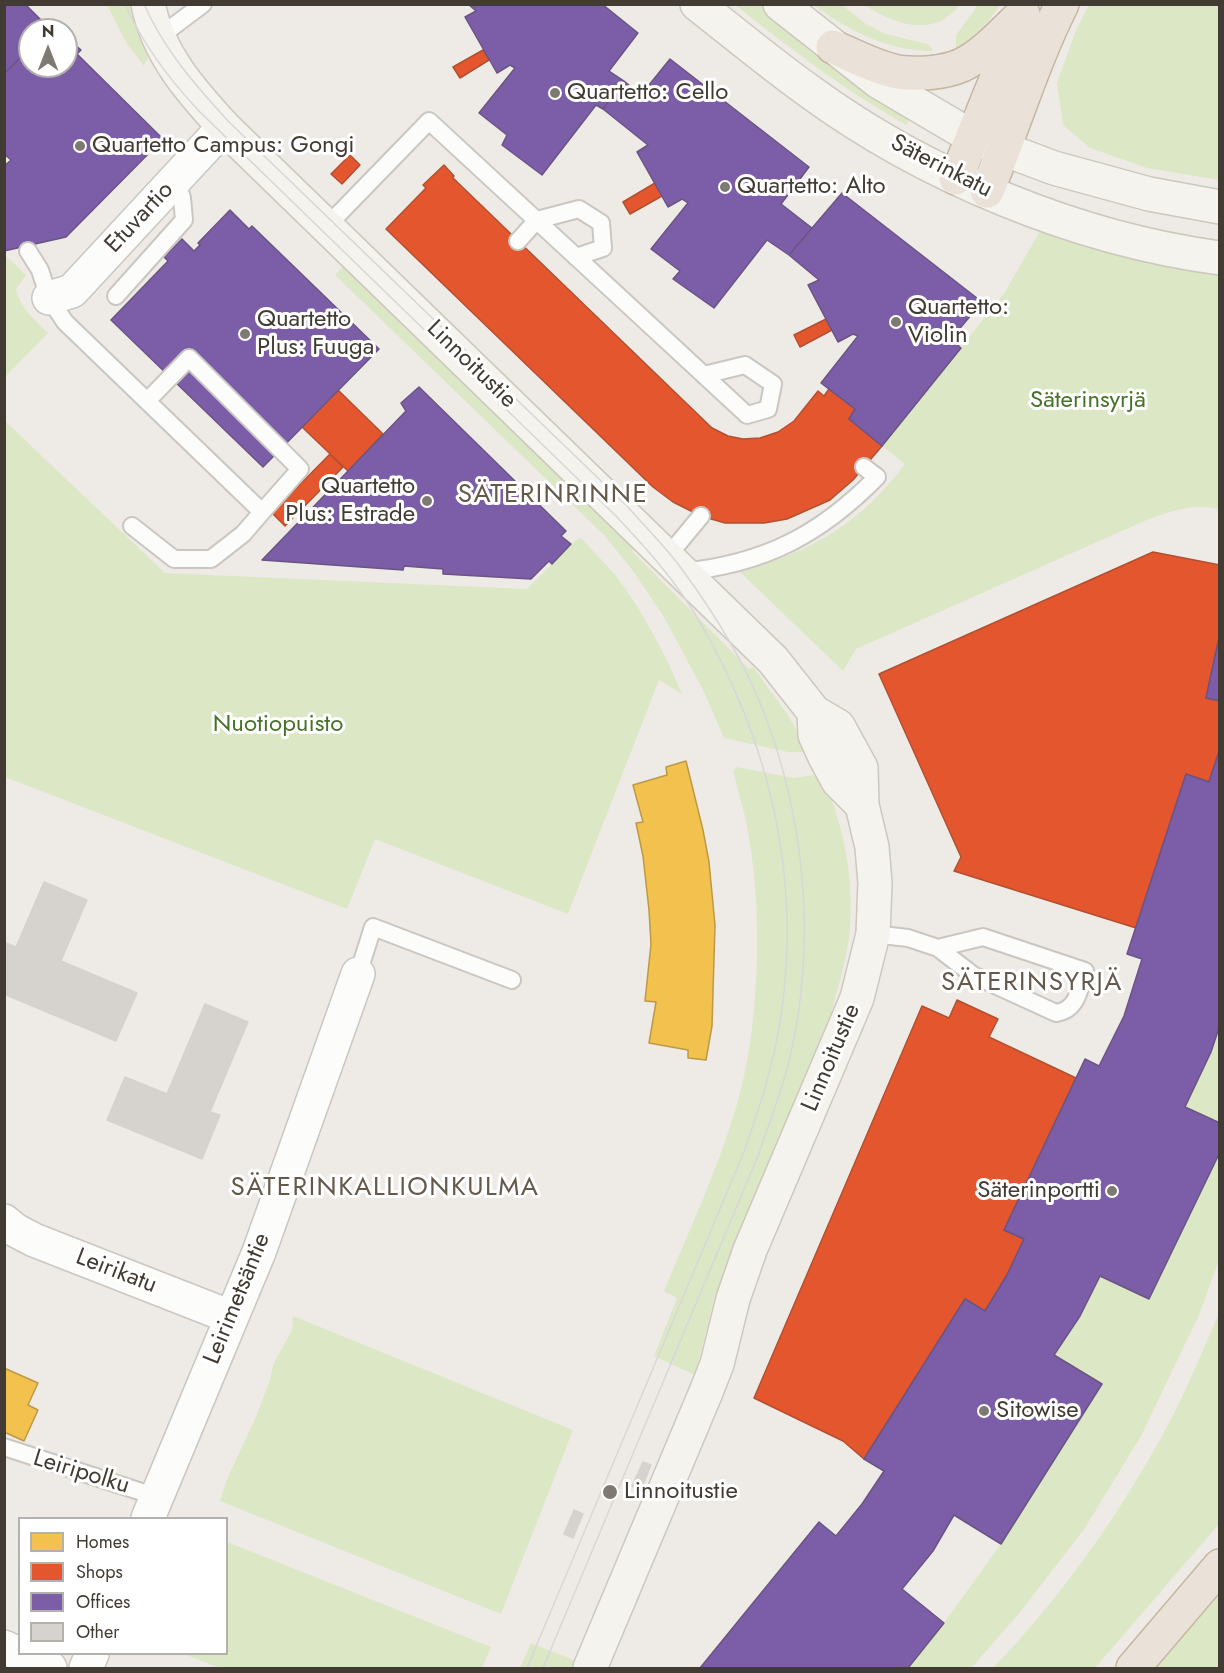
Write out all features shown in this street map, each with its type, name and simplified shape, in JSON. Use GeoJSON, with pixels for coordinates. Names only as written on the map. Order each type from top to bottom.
{"type":"FeatureCollection","features":[{"type":"Feature","properties":{"kind":"highway"},"geometry":{"type":"LineString","coordinates":[[987,191],[1050,28],[1062,4]]}},
{"type":"Feature","properties":{"kind":"highway"},"geometry":{"type":"LineString","coordinates":[[956,178],[1025,9]]}},
{"type":"Feature","properties":{"kind":"highway"},"geometry":{"type":"LineString","coordinates":[[832,47],[897,72],[949,69],[963,64],[984,50],[1025,9]]}},
{"type":"Feature","properties":{"kind":"highway"},"geometry":{"type":"LineString","coordinates":[[1133,1668],[1220,1566]]}},
{"type":"Feature","properties":{"kind":"street","name":"Linnoitustie"},"geometry":{"type":"LineString","coordinates":[[148,4],[151,19],[176,70],[196,97],[224,127],[773,660],[814,712],[838,726],[861,768],[862,805],[872,848],[875,883],[873,934],[857,998],[750,1250],[733,1299],[717,1364],[590,1668]]}},
{"type":"Feature","properties":{"kind":"street","name":"Säterinkatu"},"geometry":{"type":"LineString","coordinates":[[697,4],[810,92],[918,159],[956,178],[1047,216],[1135,240],[1220,258]]}},
{"type":"Feature","properties":{"kind":"street","name":"Säterinkatu"},"geometry":{"type":"LineString","coordinates":[[780,4],[879,82],[974,138],[1054,168],[1149,194],[1220,207]]}},
{"type":"Feature","properties":{"kind":"street","name":"Etuvartio"},"geometry":{"type":"LineString","coordinates":[[49,298],[72,291],[224,127]]}},
{"type":"Feature","properties":{"kind":"street","name":"Leirimetsäntie"},"geometry":{"type":"LineString","coordinates":[[153,1508],[259,1252],[358,974]]}},
{"type":"Feature","properties":{"kind":"street","name":"Leirikatu"},"geometry":{"type":"LineString","coordinates":[[4,1221],[15,1230],[34,1239],[231,1317]]}},
{"type":"Feature","properties":{"kind":"street"},"geometry":{"type":"LineString","coordinates":[[4,1647],[18,1653]]}},
{"type":"Feature","properties":{"kind":"street"},"geometry":{"type":"LineString","coordinates":[[22,1655],[50,1668]]}},
{"type":"Feature","properties":{"kind":"lane"},"geometry":{"type":"LineString","coordinates":[[159,37],[203,4]]}},
{"type":"Feature","properties":{"kind":"lane"},"geometry":{"type":"LineString","coordinates":[[327,226],[429,121],[704,375],[724,402],[747,415],[768,410],[773,384],[745,364],[704,375]]}},
{"type":"Feature","properties":{"kind":"lane"},"geometry":{"type":"LineString","coordinates":[[117,296],[184,220],[182,198],[176,179]]}},
{"type":"Feature","properties":{"kind":"lane"},"geometry":{"type":"LineString","coordinates":[[518,241],[537,220],[579,209],[601,223],[603,248],[576,257]]}},
{"type":"Feature","properties":{"kind":"lane"},"geometry":{"type":"LineString","coordinates":[[28,251],[40,270],[49,298],[65,322],[262,512]]}},
{"type":"Feature","properties":{"kind":"lane"},"geometry":{"type":"LineString","coordinates":[[132,526],[174,559],[211,559],[243,534],[300,469],[189,358],[147,401]]}},
{"type":"Feature","properties":{"kind":"lane"},"geometry":{"type":"LineString","coordinates":[[701,516],[674,564],[733,565],[800,539],[834,516],[877,477],[864,467]]}},
{"type":"Feature","properties":{"kind":"lane"},"geometry":{"type":"LineString","coordinates":[[358,974],[373,927],[512,980]]}},
{"type":"Feature","properties":{"kind":"lane"},"geometry":{"type":"LineString","coordinates":[[873,934],[908,938],[938,948],[973,975],[1056,1013],[1065,1012],[1074,1004],[1085,971],[983,937],[938,948]]}},
{"type":"Feature","properties":{"kind":"lane","name":"Leiripolku"},"geometry":{"type":"LineString","coordinates":[[4,1448],[153,1508]]}},
{"type":"Feature","properties":{"kind":"green space"},"geometry":{"type":"Polygon","coordinates":[[[107,5],[134,5],[149,55],[144,66],[127,44],[107,5]]]}},
{"type":"Feature","properties":{"kind":"green space"},"geometry":{"type":"Polygon","coordinates":[[[735,5],[765,5],[914,110],[906,125],[839,83],[735,5]]]}},
{"type":"Feature","properties":{"kind":"green space"},"geometry":{"type":"Polygon","coordinates":[[[814,5],[842,5],[866,24],[886,34],[927,44],[932,51],[900,47],[870,38],[841,23],[814,5]]]}},
{"type":"Feature","properties":{"kind":"green space"},"geometry":{"type":"Polygon","coordinates":[[[864,5],[959,5],[949,16],[938,22],[913,25],[888,18],[864,5]]]}},
{"type":"Feature","properties":{"kind":"green space"},"geometry":{"type":"Polygon","coordinates":[[[978,5],[1000,5],[981,29],[956,49],[956,35],[978,5]]]}},
{"type":"Feature","properties":{"kind":"green space"},"geometry":{"type":"Polygon","coordinates":[[[1089,5],[1219,5],[1219,180],[1147,168],[1090,148],[1063,125],[1057,83],[1076,30],[1089,5]]]}},
{"type":"Feature","properties":{"kind":"green space","name":"Säterinsyrjä"},"geometry":{"type":"Polygon","coordinates":[[[1044,224],[1219,268],[1219,509],[1189,508],[1142,522],[856,649],[843,671],[740,572],[812,545],[851,520],[887,486],[905,464],[882,446],[1005,292],[1044,224]]]}},
{"type":"Feature","properties":{"kind":"green space"},"geometry":{"type":"Polygon","coordinates":[[[4,254],[26,275],[16,289],[18,296],[29,313],[48,333],[5,377],[4,254]]]}},
{"type":"Feature","properties":{"kind":"green space"},"geometry":{"type":"Polygon","coordinates":[[[343,267],[634,546],[632,551],[749,669],[753,667],[787,714],[810,752],[788,752],[724,738],[703,690],[664,617],[633,571],[605,536],[335,275],[343,267]]]}},
{"type":"Feature","properties":{"kind":"green space","name":"Nuotiopuisto"},"geometry":{"type":"Polygon","coordinates":[[[4,420],[165,573],[527,589],[576,540],[581,538],[616,576],[635,604],[661,648],[682,694],[659,680],[568,914],[375,839],[347,909],[5,777],[4,420]]]}},
{"type":"Feature","properties":{"kind":"green space"},"geometry":{"type":"Polygon","coordinates":[[[737,767],[794,778],[821,774],[829,792],[845,849],[850,888],[850,928],[845,961],[831,1014],[715,1296],[695,1375],[654,1356],[677,1298],[664,1291],[720,1155],[736,1108],[750,1043],[757,971],[756,898],[747,825],[733,771],[737,767]]]}},
{"type":"Feature","properties":{"kind":"green space"},"geometry":{"type":"Polygon","coordinates":[[[1219,1025],[1219,1123],[1185,1107],[1211,1052],[1219,1025]]]}},
{"type":"Feature","properties":{"kind":"green space"},"geometry":{"type":"Polygon","coordinates":[[[1219,1152],[1219,1260],[1199,1315],[1141,1436],[1085,1528],[1021,1611],[973,1666],[970,1668],[908,1668],[944,1623],[1001,1544],[1102,1385],[1054,1355],[1080,1316],[1100,1276],[1149,1298],[1219,1152]]]}},
{"type":"Feature","properties":{"kind":"green space"},"geometry":{"type":"Polygon","coordinates":[[[1219,1313],[1219,1524],[1095,1668],[993,1668],[1061,1590],[1140,1475],[1174,1413],[1219,1313]]]}},
{"type":"Feature","properties":{"kind":"green space"},"geometry":{"type":"Polygon","coordinates":[[[293,1316],[573,1430],[501,1614],[220,1501],[227,1479],[255,1419],[270,1380],[273,1365],[292,1330],[293,1316]]]}},
{"type":"Feature","properties":{"kind":"green space"},"geometry":{"type":"Polygon","coordinates":[[[228,1542],[491,1647],[482,1668],[220,1668],[187,1655],[228,1655],[228,1542]]]}},
{"type":"Feature","properties":{"kind":"green space"},"geometry":{"type":"Polygon","coordinates":[[[1219,1590],[1219,1668],[1153,1668],[1219,1590]]]}},
{"type":"Feature","properties":{"kind":"green space"},"geometry":{"type":"Polygon","coordinates":[[[531,1643],[576,1661],[571,1668],[520,1668],[531,1643]]]}},
{"type":"Feature","properties":{"kind":"building: Homes"},"geometry":{"type":"Polygon","coordinates":[[[686,761],[709,862],[715,925],[712,1026],[706,1060],[688,1058],[688,1050],[649,1043],[656,1002],[645,1001],[651,944],[643,856],[636,823],[643,822],[633,785],[667,775],[666,767],[686,761]]]}},
{"type":"Feature","properties":{"kind":"building: Homes"},"geometry":{"type":"Polygon","coordinates":[[[4,1368],[38,1383],[28,1405],[38,1410],[24,1441],[4,1432],[4,1368]]]}},
{"type":"Feature","properties":{"kind":"building: Shops"},"geometry":{"type":"Polygon","coordinates":[[[483,50],[489,60],[460,78],[453,67],[483,50]]]}},
{"type":"Feature","properties":{"kind":"building: Shops"},"geometry":{"type":"Polygon","coordinates":[[[350,155],[360,165],[342,184],[331,174],[350,155]]]}},
{"type":"Feature","properties":{"kind":"building: Shops"},"geometry":{"type":"Polygon","coordinates":[[[444,165],[454,176],[453,178],[712,428],[728,436],[743,439],[760,438],[778,432],[794,421],[818,391],[824,396],[829,389],[855,409],[849,419],[882,446],[853,480],[830,500],[787,519],[764,523],[725,523],[701,516],[673,502],[653,487],[386,229],[426,188],[423,185],[444,165]]]}},
{"type":"Feature","properties":{"kind":"building: Shops"},"geometry":{"type":"Polygon","coordinates":[[[655,183],[662,196],[630,214],[623,202],[655,183]]]}},
{"type":"Feature","properties":{"kind":"building: Shops"},"geometry":{"type":"Polygon","coordinates":[[[826,319],[832,330],[800,347],[794,335],[826,319]]]}},
{"type":"Feature","properties":{"kind":"building: Shops"},"geometry":{"type":"Polygon","coordinates":[[[338,390],[383,434],[348,471],[302,427],[338,390]]]}},
{"type":"Feature","properties":{"kind":"building: Shops"},"geometry":{"type":"Polygon","coordinates":[[[330,454],[343,467],[285,526],[272,513],[330,454]]]}},
{"type":"Feature","properties":{"kind":"building: Shops"},"geometry":{"type":"Polygon","coordinates":[[[1153,552],[1220,565],[1220,633],[1206,698],[1220,701],[1220,748],[1209,782],[1186,774],[1136,928],[954,871],[961,857],[879,674],[1153,552]]]}},
{"type":"Feature","properties":{"kind":"building: Shops"},"geometry":{"type":"Polygon","coordinates":[[[957,1000],[998,1019],[989,1037],[1076,1078],[1004,1230],[1024,1239],[1007,1275],[985,1311],[965,1299],[864,1459],[843,1441],[754,1398],[922,1006],[949,1018],[957,1000]]]}},
{"type":"Feature","properties":{"kind":"building: Offices"},"geometry":{"type":"Polygon","coordinates":[[[4,4],[25,4],[39,18],[18,18],[18,60],[4,74],[4,4]]]}},
{"type":"Feature","properties":{"kind":"building: Offices","name":"Quartetto: Cello"},"geometry":{"type":"Polygon","coordinates":[[[468,4],[602,4],[638,33],[609,71],[624,81],[603,109],[596,105],[542,175],[502,145],[507,135],[479,113],[515,68],[510,65],[497,73],[465,17],[476,11],[468,4]]]}},
{"type":"Feature","properties":{"kind":"building: Offices","name":"Quartetto Campus: Gongi"},"geometry":{"type":"Polygon","coordinates":[[[78,55],[163,139],[66,237],[4,251],[4,166],[11,160],[4,154],[4,74],[18,60],[18,78],[78,78],[78,55]]]}},
{"type":"Feature","properties":{"kind":"building: Offices","name":"Quartetto: Alto"},"geometry":{"type":"Polygon","coordinates":[[[670,59],[809,167],[781,204],[812,228],[789,255],[767,240],[714,308],[673,279],[680,271],[651,249],[688,203],[682,199],[668,207],[637,152],[648,145],[603,109],[624,81],[641,95],[670,59]]]}},
{"type":"Feature","properties":{"kind":"building: Offices","name":"Quartetto: Violin"},"geometry":{"type":"Polygon","coordinates":[[[842,193],[982,302],[951,339],[961,348],[882,446],[849,419],[855,409],[821,383],[858,336],[853,334],[838,342],[808,285],[819,280],[789,255],[842,193]]]}},
{"type":"Feature","properties":{"kind":"building: Offices","name":"Quartetto Plus: Fuuga"},"geometry":{"type":"Polygon","coordinates":[[[230,210],[249,229],[252,226],[379,349],[263,467],[111,320],[168,261],[164,257],[182,239],[194,251],[200,245],[198,243],[230,210]]]}},
{"type":"Feature","properties":{"kind":"building: Offices","name":"Quartetto Plus: Estrade"},"geometry":{"type":"Polygon","coordinates":[[[419,387],[566,531],[561,536],[571,544],[552,564],[549,561],[531,579],[443,574],[443,569],[404,566],[403,570],[262,560],[406,411],[401,403],[419,387]]]}},
{"type":"Feature","properties":{"kind":"building: Offices"},"geometry":{"type":"Polygon","coordinates":[[[1220,633],[1220,701],[1206,698],[1220,633]]]}},
{"type":"Feature","properties":{"kind":"building: Offices","name":"Säterinportti"},"geometry":{"type":"Polygon","coordinates":[[[1220,748],[1220,1025],[1211,1052],[1185,1107],[1220,1123],[1220,1152],[1149,1299],[1100,1276],[1080,1316],[1054,1355],[1102,1384],[1001,1544],[954,1515],[933,1551],[902,1589],[944,1623],[908,1668],[700,1668],[819,1522],[836,1536],[862,1504],[884,1471],[864,1459],[965,1299],[985,1311],[1007,1275],[1024,1239],[1004,1230],[1085,1059],[1099,1066],[1124,1016],[1142,959],[1127,954],[1186,774],[1209,782],[1220,748]]]}},
{"type":"Feature","properties":{"kind":"building: Other"},"geometry":{"type":"Polygon","coordinates":[[[44,882],[87,900],[61,961],[137,993],[116,1041],[4,994],[4,948],[6,943],[16,947],[44,882]]]}},
{"type":"Feature","properties":{"kind":"building: Other"},"geometry":{"type":"Polygon","coordinates":[[[205,1004],[248,1022],[210,1112],[220,1115],[202,1159],[107,1120],[125,1077],[167,1094],[205,1004]]]}},
{"type":"Feature","properties":{"kind":"building: Other"},"geometry":{"type":"Polygon","coordinates":[[[643,1462],[651,1465],[641,1490],[632,1486],[643,1462]]]}},
{"type":"Feature","properties":{"kind":"building: Other"},"geometry":{"type":"Polygon","coordinates":[[[574,1510],[583,1514],[573,1538],[564,1534],[574,1510]]]}},
{"type":"Feature","properties":{"kind":"tram line"},"geometry":{"type":"LineString","coordinates":[[125,4],[157,61],[199,111],[616,516],[660,565],[698,619],[723,665],[744,712],[761,761],[774,810],[783,861],[787,912],[786,964],[781,1016],[766,1085],[744,1152],[527,1668]]}},
{"type":"Feature","properties":{"kind":"tram line"},"geometry":{"type":"LineString","coordinates":[[144,4],[171,52],[229,122],[627,506],[662,544],[693,584],[735,651],[761,705],[788,790],[797,834],[804,924],[803,969],[798,1013],[787,1070],[758,1156],[543,1668]]}},
{"type":"Feature","properties":{"kind":"place","name":"Quartetto: Cello"},"geometry":{"type":"Point","coordinates":[555,93]}},
{"type":"Feature","properties":{"kind":"place","name":"Quartetto Campus: Gongi"},"geometry":{"type":"Point","coordinates":[80,146]}},
{"type":"Feature","properties":{"kind":"place","name":"Quartetto: Alto"},"geometry":{"type":"Point","coordinates":[725,187]}},
{"type":"Feature","properties":{"kind":"place","name":"Quartetto: Violin"},"geometry":{"type":"Point","coordinates":[896,322]}},
{"type":"Feature","properties":{"kind":"place","name":"Quartetto Plus: Fuuga"},"geometry":{"type":"Point","coordinates":[245,334]}},
{"type":"Feature","properties":{"kind":"place","name":"Quartetto Plus: Estrade"},"geometry":{"type":"Point","coordinates":[427,501]}},
{"type":"Feature","properties":{"kind":"place","name":"Säterinportti"},"geometry":{"type":"Point","coordinates":[1112,1191]}},
{"type":"Feature","properties":{"kind":"place","name":"Sitowise"},"geometry":{"type":"Point","coordinates":[984,1411]}},
{"type":"Feature","properties":{"kind":"place","name":"Linnoitustie"},"geometry":{"type":"Point","coordinates":[610,1492]}},
{"type":"Feature","properties":{"kind":"district","name":"SÄTERINRINNE"},"geometry":{"type":"Point","coordinates":[553,496]}},
{"type":"Feature","properties":{"kind":"district","name":"SÄTERINSYRJÄ"},"geometry":{"type":"Point","coordinates":[1032,984]}},
{"type":"Feature","properties":{"kind":"district","name":"SÄTERINKALLIONKULMA"},"geometry":{"type":"Point","coordinates":[385,1189]}}]}
